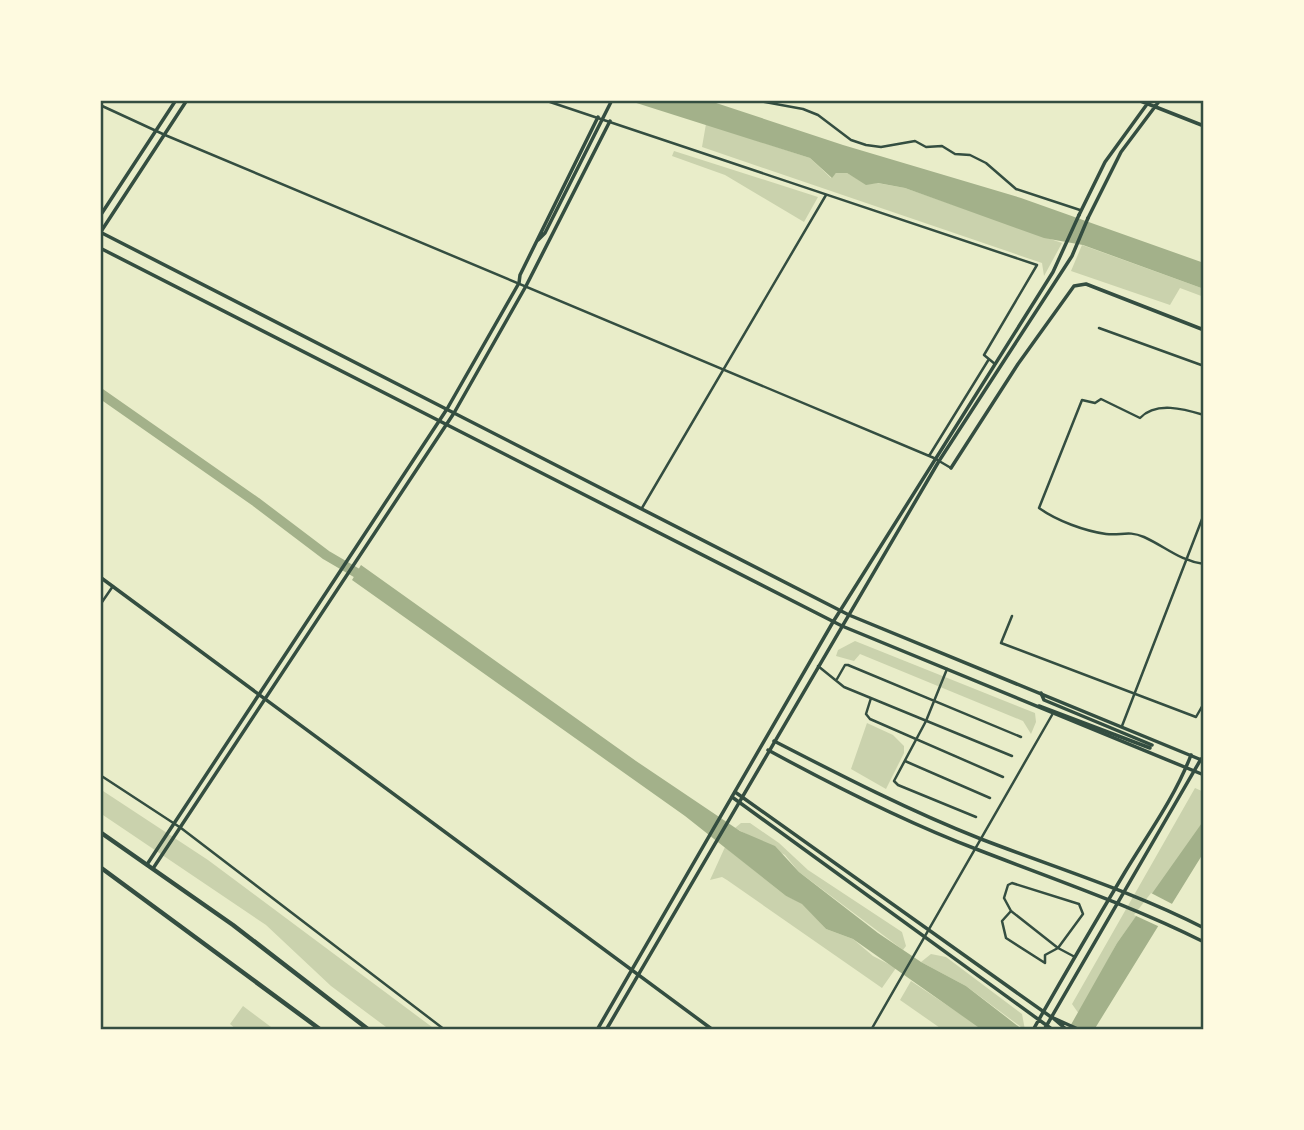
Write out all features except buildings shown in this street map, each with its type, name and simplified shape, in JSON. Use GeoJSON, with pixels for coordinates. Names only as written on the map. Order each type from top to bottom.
{"type":"FeatureCollection","features":[{"type":"Feature","properties":{"kind":"main road"},"geometry":{"type":"LineString","coordinates":[[100,832],[154,867],[369,1030]]}},
{"type":"Feature","properties":{"kind":"main road"},"geometry":{"type":"LineString","coordinates":[[100,867],[321,1030]]}},
{"type":"Feature","properties":{"kind":"street"},"geometry":{"type":"LineString","coordinates":[[100,216],[176,100]]}},
{"type":"Feature","properties":{"kind":"street"},"geometry":{"type":"LineString","coordinates":[[187,100],[100,233],[849,615],[1203,760],[1044,1030]]}},
{"type":"Feature","properties":{"kind":"street"},"geometry":{"type":"LineString","coordinates":[[544,100],[1037,265],[984,355],[995,364]]}},
{"type":"Feature","properties":{"kind":"street"},"geometry":{"type":"LineString","coordinates":[[536,241],[545,233],[611,100]]}},
{"type":"Feature","properties":{"kind":"street"},"geometry":{"type":"LineString","coordinates":[[754,100],[803,109],[825,120],[850,140],[866,145],[881,147],[915,141],[926,147],[942,146],[955,153],[970,155],[986,163],[1016,189],[1080,213]]}},
{"type":"Feature","properties":{"kind":"street"},"geometry":{"type":"LineString","coordinates":[[1138,100],[1204,126]]}},
{"type":"Feature","properties":{"kind":"street"},"geometry":{"type":"LineString","coordinates":[[597,1030],[840,610],[1072,256],[1121,152],[1160,100]]}},
{"type":"Feature","properties":{"kind":"street"},"geometry":{"type":"LineString","coordinates":[[606,1030],[937,460],[1064,254],[1105,162],[1148,102]]}},
{"type":"Feature","properties":{"kind":"street"},"geometry":{"type":"LineString","coordinates":[[100,105],[164,135],[519,283],[723,372],[929,456],[951,468],[1018,364],[1074,286],[1086,284],[1204,330]]}},
{"type":"Feature","properties":{"kind":"street"},"geometry":{"type":"LineString","coordinates":[[148,863],[262,694],[447,409],[519,283],[536,241],[598,117]]}},
{"type":"Feature","properties":{"kind":"street"},"geometry":{"type":"LineString","coordinates":[[154,867],[268,699],[454,413],[526,286],[610,121]]}},
{"type":"Feature","properties":{"kind":"street"},"geometry":{"type":"LineString","coordinates":[[642,508],[826,195]]}},
{"type":"Feature","properties":{"kind":"street"},"geometry":{"type":"LineString","coordinates":[[545,233],[548,241]]}},
{"type":"Feature","properties":{"kind":"street"},"geometry":{"type":"LineString","coordinates":[[100,247],[833,622],[1052,715],[1204,775]]}},
{"type":"Feature","properties":{"kind":"street"},"geometry":{"type":"LineString","coordinates":[[1098,328],[1204,366]]}},
{"type":"Feature","properties":{"kind":"street"},"geometry":{"type":"LineString","coordinates":[[929,456],[989,359]]}},
{"type":"Feature","properties":{"kind":"street"},"geometry":{"type":"LineString","coordinates":[[1204,415],[1176,407],[1148,410],[1140,418],[1101,399],[1095,403],[1082,400],[1039,508],[1052,518],[1108,534],[1124,531],[1144,537],[1184,561],[1204,564]]}},
{"type":"Feature","properties":{"kind":"street"},"geometry":{"type":"LineString","coordinates":[[1121,727],[1204,514]]}},
{"type":"Feature","properties":{"kind":"street"},"geometry":{"type":"LineString","coordinates":[[100,577],[262,694],[632,973],[713,1030]]}},
{"type":"Feature","properties":{"kind":"street"},"geometry":{"type":"LineString","coordinates":[[100,605],[113,586]]}},
{"type":"Feature","properties":{"kind":"street"},"geometry":{"type":"LineString","coordinates":[[1012,616],[1001,643],[1196,717],[1204,703]]}},
{"type":"Feature","properties":{"kind":"street"},"geometry":{"type":"LineString","coordinates":[[837,679],[845,665],[848,665],[1021,737]]}},
{"type":"Feature","properties":{"kind":"street"},"geometry":{"type":"LineString","coordinates":[[818,666],[844,687],[1012,757]]}},
{"type":"Feature","properties":{"kind":"street"},"geometry":{"type":"LineString","coordinates":[[947,669],[926,721],[894,781],[976,817]]}},
{"type":"Feature","properties":{"kind":"street"},"geometry":{"type":"LineString","coordinates":[[1030,705],[1042,706],[1151,746],[1044,700],[1041,692]]}},
{"type":"Feature","properties":{"kind":"street"},"geometry":{"type":"LineString","coordinates":[[871,698],[866,714],[870,719],[1003,777]]}},
{"type":"Feature","properties":{"kind":"street"},"geometry":{"type":"LineString","coordinates":[[870,1030],[1052,715]]}},
{"type":"Feature","properties":{"kind":"street"},"geometry":{"type":"LineString","coordinates":[[774,740],[874,792],[981,839],[1117,887],[1173,911],[1204,928]]}},
{"type":"Feature","properties":{"kind":"street"},"geometry":{"type":"LineString","coordinates":[[768,750],[876,806],[975,849],[1137,909],[1204,942]]}},
{"type":"Feature","properties":{"kind":"street"},"geometry":{"type":"LineString","coordinates":[[1033,1030],[1112,899],[1191,755]]}},
{"type":"Feature","properties":{"kind":"street"},"geometry":{"type":"LineString","coordinates":[[905,761],[990,798]]}},
{"type":"Feature","properties":{"kind":"street"},"geometry":{"type":"LineString","coordinates":[[100,775],[181,828],[445,1030]]}},
{"type":"Feature","properties":{"kind":"street"},"geometry":{"type":"LineString","coordinates":[[734,795],[1045,1009],[1065,1029]]}},
{"type":"Feature","properties":{"kind":"street"},"geometry":{"type":"LineString","coordinates":[[740,798],[1055,1030]]}},
{"type":"Feature","properties":{"kind":"street"},"geometry":{"type":"LineString","coordinates":[[1011,911],[1002,920],[1006,937],[1045,963],[1045,955],[1058,948],[1083,914],[1079,904],[1012,883],[1004,898],[1011,911],[1058,948],[1075,957]]}},
{"type":"Feature","properties":{"kind":"street"},"geometry":{"type":"LineString","coordinates":[[1051,1017],[1080,1030]]}},
{"type":"Feature","properties":{"kind":"shaded area"},"geometry":{"type":"Polygon","coordinates":[[[627,100],[707,100],[843,145],[1021,198],[1204,263],[1204,289],[1083,245],[1044,238],[905,188],[878,183],[866,185],[847,173],[836,173],[832,178],[810,158],[627,100]]]}},
{"type":"Feature","properties":{"kind":"shaded area"},"geometry":{"type":"Polygon","coordinates":[[[706,124],[810,158],[831,178],[836,173],[847,173],[866,184],[877,183],[905,188],[1062,243],[1044,276],[1042,263],[702,147],[706,124]]]}},
{"type":"Feature","properties":{"kind":"shaded area"},"geometry":{"type":"Polygon","coordinates":[[[674,151],[818,197],[804,222],[725,175],[672,156],[674,151]]]}},
{"type":"Feature","properties":{"kind":"shaded area"},"geometry":{"type":"Polygon","coordinates":[[[1082,245],[1204,289],[1204,297],[1180,288],[1170,305],[1071,271],[1082,245]]]}},
{"type":"Feature","properties":{"kind":"shaded area"},"geometry":{"type":"Polygon","coordinates":[[[361,565],[636,761],[740,831],[775,846],[799,872],[878,933],[921,962],[966,986],[1023,1030],[984,1030],[978,1027],[853,939],[826,929],[802,904],[786,896],[685,816],[352,580],[361,565]]]}},
{"type":"Feature","properties":{"kind":"shaded area"},"geometry":{"type":"Polygon","coordinates":[[[855,641],[1035,713],[1036,722],[1031,734],[1023,721],[860,654],[854,661],[836,656],[838,650],[855,641]]]}},
{"type":"Feature","properties":{"kind":"shaded area"},"geometry":{"type":"Polygon","coordinates":[[[867,723],[893,735],[904,746],[904,753],[886,789],[851,769],[867,723]]]}},
{"type":"Feature","properties":{"kind":"shaded area"},"geometry":{"type":"Polygon","coordinates":[[[1195,788],[1204,792],[1204,820],[1117,943],[1079,1014],[1072,1004],[1195,788]]]}},
{"type":"Feature","properties":{"kind":"shaded area"},"geometry":{"type":"Polygon","coordinates":[[[100,789],[208,860],[436,1030],[390,1030],[331,986],[266,925],[100,813],[100,789]]]}},
{"type":"Feature","properties":{"kind":"shaded area"},"geometry":{"type":"Polygon","coordinates":[[[1204,820],[1204,852],[1094,1030],[1068,1030],[1117,943],[1204,820]]]}},
{"type":"Feature","properties":{"kind":"shaded area"},"geometry":{"type":"Polygon","coordinates":[[[741,823],[750,823],[779,843],[808,870],[902,932],[906,946],[903,950],[799,872],[785,855],[735,828],[741,823]]]}},
{"type":"Feature","properties":{"kind":"shaded area"},"geometry":{"type":"Polygon","coordinates":[[[725,847],[786,896],[802,903],[826,929],[853,939],[873,956],[896,968],[882,988],[727,880],[722,877],[710,880],[725,847]]]}},
{"type":"Feature","properties":{"kind":"shaded area"},"geometry":{"type":"Polygon","coordinates":[[[931,954],[946,957],[1022,1014],[1025,1030],[966,986],[921,962],[931,954]]]}},
{"type":"Feature","properties":{"kind":"shaded area"},"geometry":{"type":"Polygon","coordinates":[[[911,981],[984,1030],[943,1030],[900,1000],[911,981]]]}},
{"type":"Feature","properties":{"kind":"shaded area"},"geometry":{"type":"Polygon","coordinates":[[[243,1006],[275,1030],[237,1030],[230,1024],[243,1006]]]}},
{"type":"Feature","properties":{"kind":"pier"},"geometry":{"type":"Polygon","coordinates":[[[1151,893],[1176,906],[1160,927],[1134,915],[1151,893]]]}},
{"type":"Feature","properties":{"kind":"waterway"},"geometry":{"type":"LineString","coordinates":[[100,393],[256,502],[326,555],[367,579]]}}]}
